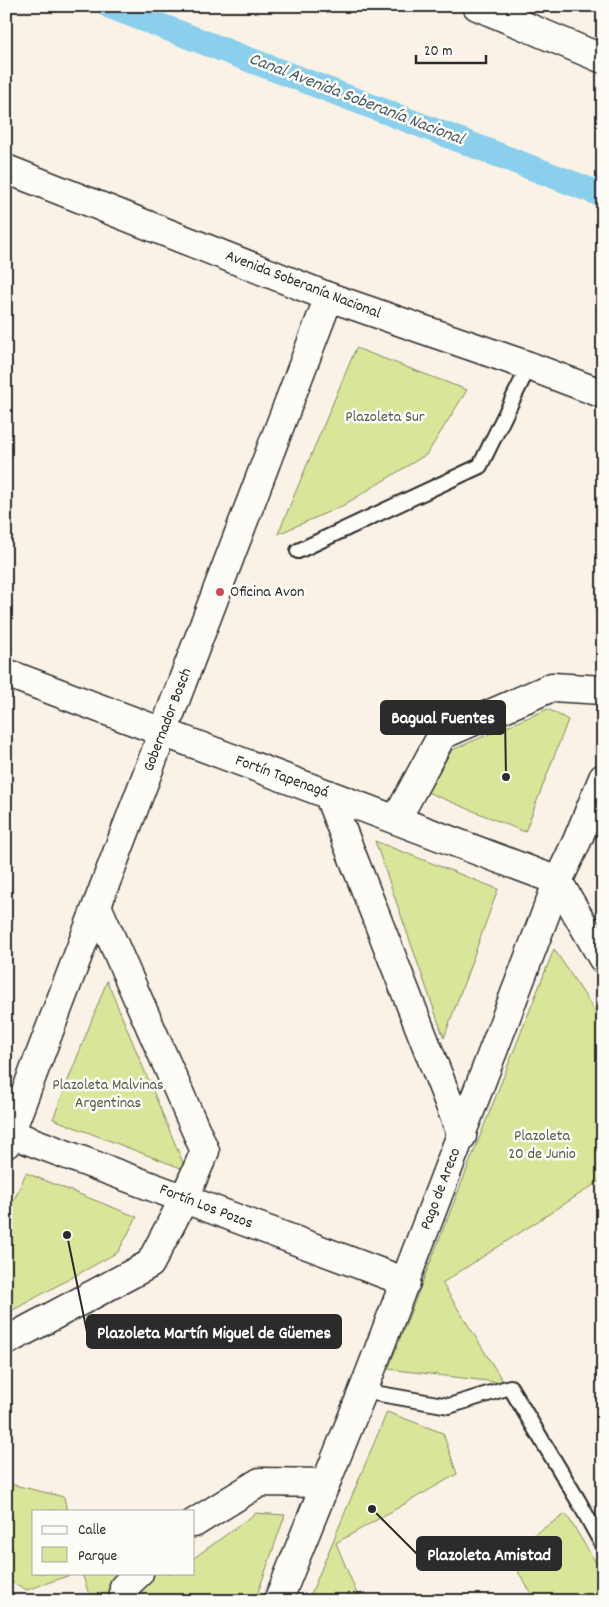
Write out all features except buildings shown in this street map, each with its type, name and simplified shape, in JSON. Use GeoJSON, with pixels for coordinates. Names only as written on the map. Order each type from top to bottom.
{"type":"FeatureCollection","features":[{"type":"Feature","properties":{"kind":"street"},"geometry":{"type":"LineString","coordinates":[[477,6],[603,59]]}},
{"type":"Feature","properties":{"kind":"street","name":"Avenida Soberanía Nacional"},"geometry":{"type":"LineString","coordinates":[[6,169],[329,297],[529,366],[603,394]]}},
{"type":"Feature","properties":{"kind":"street","name":"Gobernador Bosch"},"geometry":{"type":"LineString","coordinates":[[8,1137],[329,297]]}},
{"type":"Feature","properties":{"kind":"street","name":"Fortín Tapenagá"},"geometry":{"type":"LineString","coordinates":[[6,673],[396,820],[562,873]]}},
{"type":"Feature","properties":{"kind":"street"},"geometry":{"type":"LineString","coordinates":[[396,820],[442,735],[552,687],[603,690]]}},
{"type":"Feature","properties":{"kind":"street","name":"Pago de Areco"},"geometry":{"type":"LineString","coordinates":[[278,1601],[406,1282],[562,873],[603,778]]}},
{"type":"Feature","properties":{"kind":"street"},"geometry":{"type":"LineString","coordinates":[[328,794],[462,1136]]}},
{"type":"Feature","properties":{"kind":"street"},"geometry":{"type":"LineString","coordinates":[[562,873],[603,922]]}},
{"type":"Feature","properties":{"kind":"street"},"geometry":{"type":"LineString","coordinates":[[562,873],[603,959]]}},
{"type":"Feature","properties":{"kind":"street"},"geometry":{"type":"LineString","coordinates":[[6,1341],[150,1264],[184,1199],[205,1151],[97,906]]}},
{"type":"Feature","properties":{"kind":"street","name":"Fortín Los Pozos"},"geometry":{"type":"LineString","coordinates":[[8,1137],[184,1199],[406,1282]]}},
{"type":"Feature","properties":{"kind":"street"},"geometry":{"type":"LineString","coordinates":[[195,1522],[260,1482],[326,1483]]}},
{"type":"Feature","properties":{"kind":"street"},"geometry":{"type":"LineString","coordinates":[[124,1601],[124,1587],[138,1574]]}},
{"type":"Feature","properties":{"kind":"lane"},"geometry":{"type":"LineString","coordinates":[[298,551],[480,466],[529,366]]}},
{"type":"Feature","properties":{"kind":"lane"},"geometry":{"type":"LineString","coordinates":[[363,1391],[449,1406],[510,1387],[603,1546]]}},
{"type":"Feature","properties":{"kind":"green space","name":"Plazoleta Sur"},"geometry":{"type":"Polygon","coordinates":[[[356,348],[467,390],[427,454],[342,506],[278,534],[356,348]]]}},
{"type":"Feature","properties":{"kind":"green space"},"geometry":{"type":"Polygon","coordinates":[[[548,709],[568,720],[525,832],[427,792],[452,750],[548,709]]]}},
{"type":"Feature","properties":{"kind":"green space"},"geometry":{"type":"Polygon","coordinates":[[[375,841],[498,889],[444,1038],[375,841]]]}},
{"type":"Feature","properties":{"kind":"green space","name":"Plazoleta 20 de Junio"},"geometry":{"type":"Polygon","coordinates":[[[554,949],[603,1023],[603,1179],[442,1283],[504,1383],[388,1369],[554,949]]]}},
{"type":"Feature","properties":{"kind":"green space","name":"Plazoleta Malvinas Argentinas"},"geometry":{"type":"Polygon","coordinates":[[[107,981],[186,1170],[53,1119],[107,981]]]}},
{"type":"Feature","properties":{"kind":"green space"},"geometry":{"type":"Polygon","coordinates":[[[26,1173],[137,1217],[118,1252],[6,1314],[6,1218],[26,1173]]]}},
{"type":"Feature","properties":{"kind":"green space"},"geometry":{"type":"Polygon","coordinates":[[[387,1412],[443,1433],[457,1474],[336,1543],[360,1601],[308,1601],[387,1412]]]}},
{"type":"Feature","properties":{"kind":"green space"},"geometry":{"type":"Polygon","coordinates":[[[6,1483],[64,1497],[67,1510],[32,1510],[32,1574],[73,1574],[27,1590],[6,1579],[6,1483]]]}},
{"type":"Feature","properties":{"kind":"green space"},"geometry":{"type":"Polygon","coordinates":[[[256,1513],[285,1515],[255,1601],[91,1601],[82,1574],[195,1574],[195,1557],[256,1513]]]}},
{"type":"Feature","properties":{"kind":"green space"},"geometry":{"type":"Polygon","coordinates":[[[566,1514],[603,1574],[603,1601],[536,1601],[506,1552],[566,1514]]]}},
{"type":"Feature","properties":{"kind":"waterway","name":"Canal Avenida Soberanía Nacional"},"geometry":{"type":"LineString","coordinates":[[109,6],[603,195]]}},
{"type":"Feature","properties":{"kind":"place","name":"Oficina Avon"},"geometry":{"type":"Point","coordinates":[220,592]}},
{"type":"Feature","properties":{"kind":"place","name":"Bagual Fuentes"},"geometry":{"type":"Point","coordinates":[506,777]}},
{"type":"Feature","properties":{"kind":"place","name":"Plazoleta Martín Miguel de Güemes"},"geometry":{"type":"Point","coordinates":[67,1235]}},
{"type":"Feature","properties":{"kind":"place","name":"Plazoleta Amistad"},"geometry":{"type":"Point","coordinates":[372,1509]}}]}
